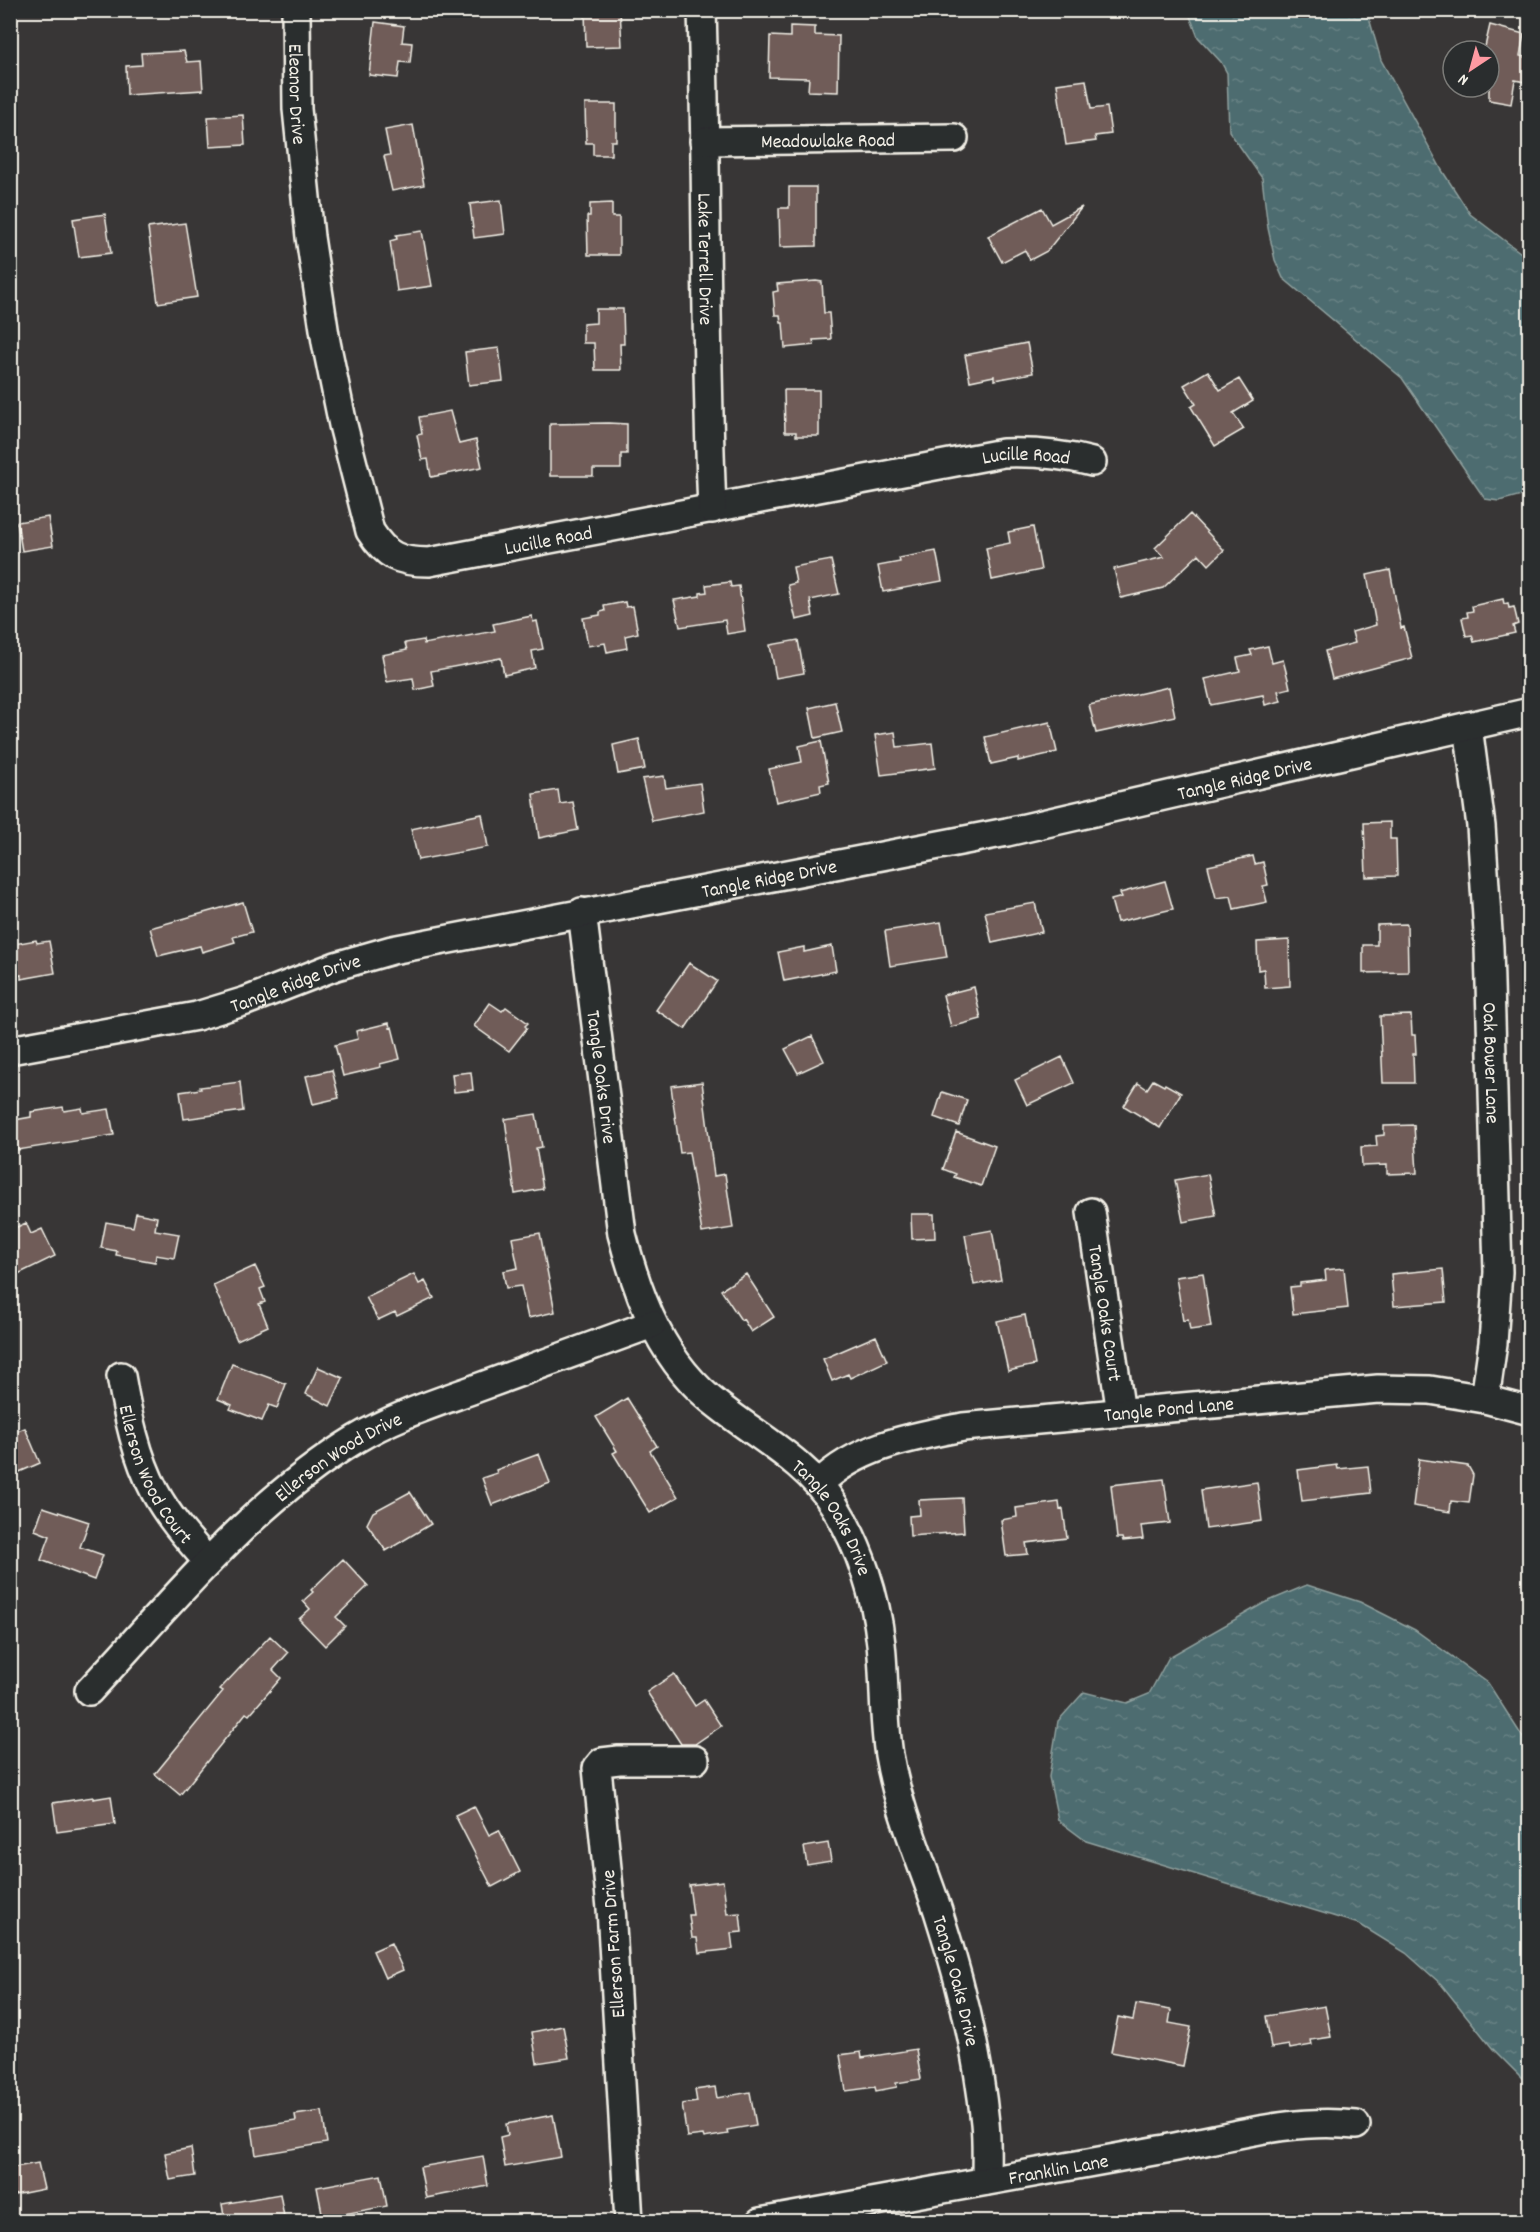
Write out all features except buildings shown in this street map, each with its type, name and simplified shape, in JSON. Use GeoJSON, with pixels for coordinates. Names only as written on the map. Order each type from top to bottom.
{"type":"FeatureCollection","features":[{"type":"Feature","properties":{"kind":"street","name":"Eleanor Drive"},"geometry":{"type":"LineString","coordinates":[[296,10],[297,109],[304,178]]}},
{"type":"Feature","properties":{"kind":"street","name":"Lake Terrell Drive"},"geometry":{"type":"LineString","coordinates":[[702,10],[705,267],[712,509]]}},
{"type":"Feature","properties":{"kind":"street","name":"Meadowlake Road"},"geometry":{"type":"LineString","coordinates":[[704,141],[954,138]]}},
{"type":"Feature","properties":{"kind":"street","name":"Lucille Road"},"geometry":{"type":"LineString","coordinates":[[304,178],[310,237],[326,342],[343,425],[370,531],[386,551],[409,562],[429,562],[1003,453],[1038,452],[1092,462]]}},
{"type":"Feature","properties":{"kind":"street","name":"Tangle Ridge Drive"},"geometry":{"type":"LineString","coordinates":[[10,1050],[197,1016],[246,1001],[336,966],[392,950],[996,834],[1530,712]]}},
{"type":"Feature","properties":{"kind":"street","name":"Oak Bower Lane"},"geometry":{"type":"LineString","coordinates":[[1468,726],[1481,826],[1489,947],[1498,1272],[1493,1343],[1485,1398]]}},
{"type":"Feature","properties":{"kind":"street","name":"Tangle Oaks Drive"},"geometry":{"type":"LineString","coordinates":[[582,912],[622,1234],[633,1277],[652,1324],[669,1354],[690,1381],[716,1404],[804,1469],[819,1484],[835,1506],[854,1543],[872,1592],[881,1642],[889,1755],[900,1802],[939,1913],[979,2071],[985,2126],[986,2181]]}},
{"type":"Feature","properties":{"kind":"street","name":"Tangle Oaks Court"},"geometry":{"type":"LineString","coordinates":[[1091,1212],[1121,1413]]}},
{"type":"Feature","properties":{"kind":"street","name":"Ellerson Wood Drive"},"geometry":{"type":"LineString","coordinates":[[89,1691],[208,1562],[248,1523],[317,1465],[357,1438],[400,1416],[652,1324]]}},
{"type":"Feature","properties":{"kind":"street","name":"Ellerson Wood Court"},"geometry":{"type":"LineString","coordinates":[[121,1376],[128,1419],[141,1460],[155,1492],[179,1529],[208,1562]]}},
{"type":"Feature","properties":{"kind":"street","name":"Tangle Pond Lane"},"geometry":{"type":"LineString","coordinates":[[819,1484],[845,1462],[865,1452],[913,1437],[963,1427],[1378,1389],[1430,1390],[1485,1398],[1530,1411]]}},
{"type":"Feature","properties":{"kind":"street","name":"Ellerson Farm Drive"},"geometry":{"type":"LineString","coordinates":[[630,2222],[611,1908],[597,1768],[602,1762],[619,1760],[695,1760]]}},
{"type":"Feature","properties":{"kind":"street","name":"Franklin Lane"},"geometry":{"type":"LineString","coordinates":[[760,2222],[1191,2145],[1282,2126],[1327,2122],[1356,2125]]}},
{"type":"Feature","properties":{"kind":"water"},"geometry":{"type":"Polygon","coordinates":[[[1188,11],[1367,11],[1381,60],[1443,172],[1470,214],[1529,259],[1529,493],[1499,501],[1485,499],[1402,378],[1283,278],[1275,260],[1268,228],[1262,178],[1229,131],[1227,73],[1221,62],[1198,37],[1188,11]]]}},
{"type":"Feature","properties":{"kind":"water"},"geometry":{"type":"Polygon","coordinates":[[[1307,1585],[1360,1602],[1415,1630],[1488,1683],[1529,1747],[1529,2082],[1525,2081],[1493,2049],[1441,1984],[1406,1953],[1359,1924],[1086,1841],[1058,1820],[1049,1777],[1058,1721],[1084,1692],[1127,1703],[1149,1694],[1169,1657],[1264,1603],[1307,1585]]]}}]}
